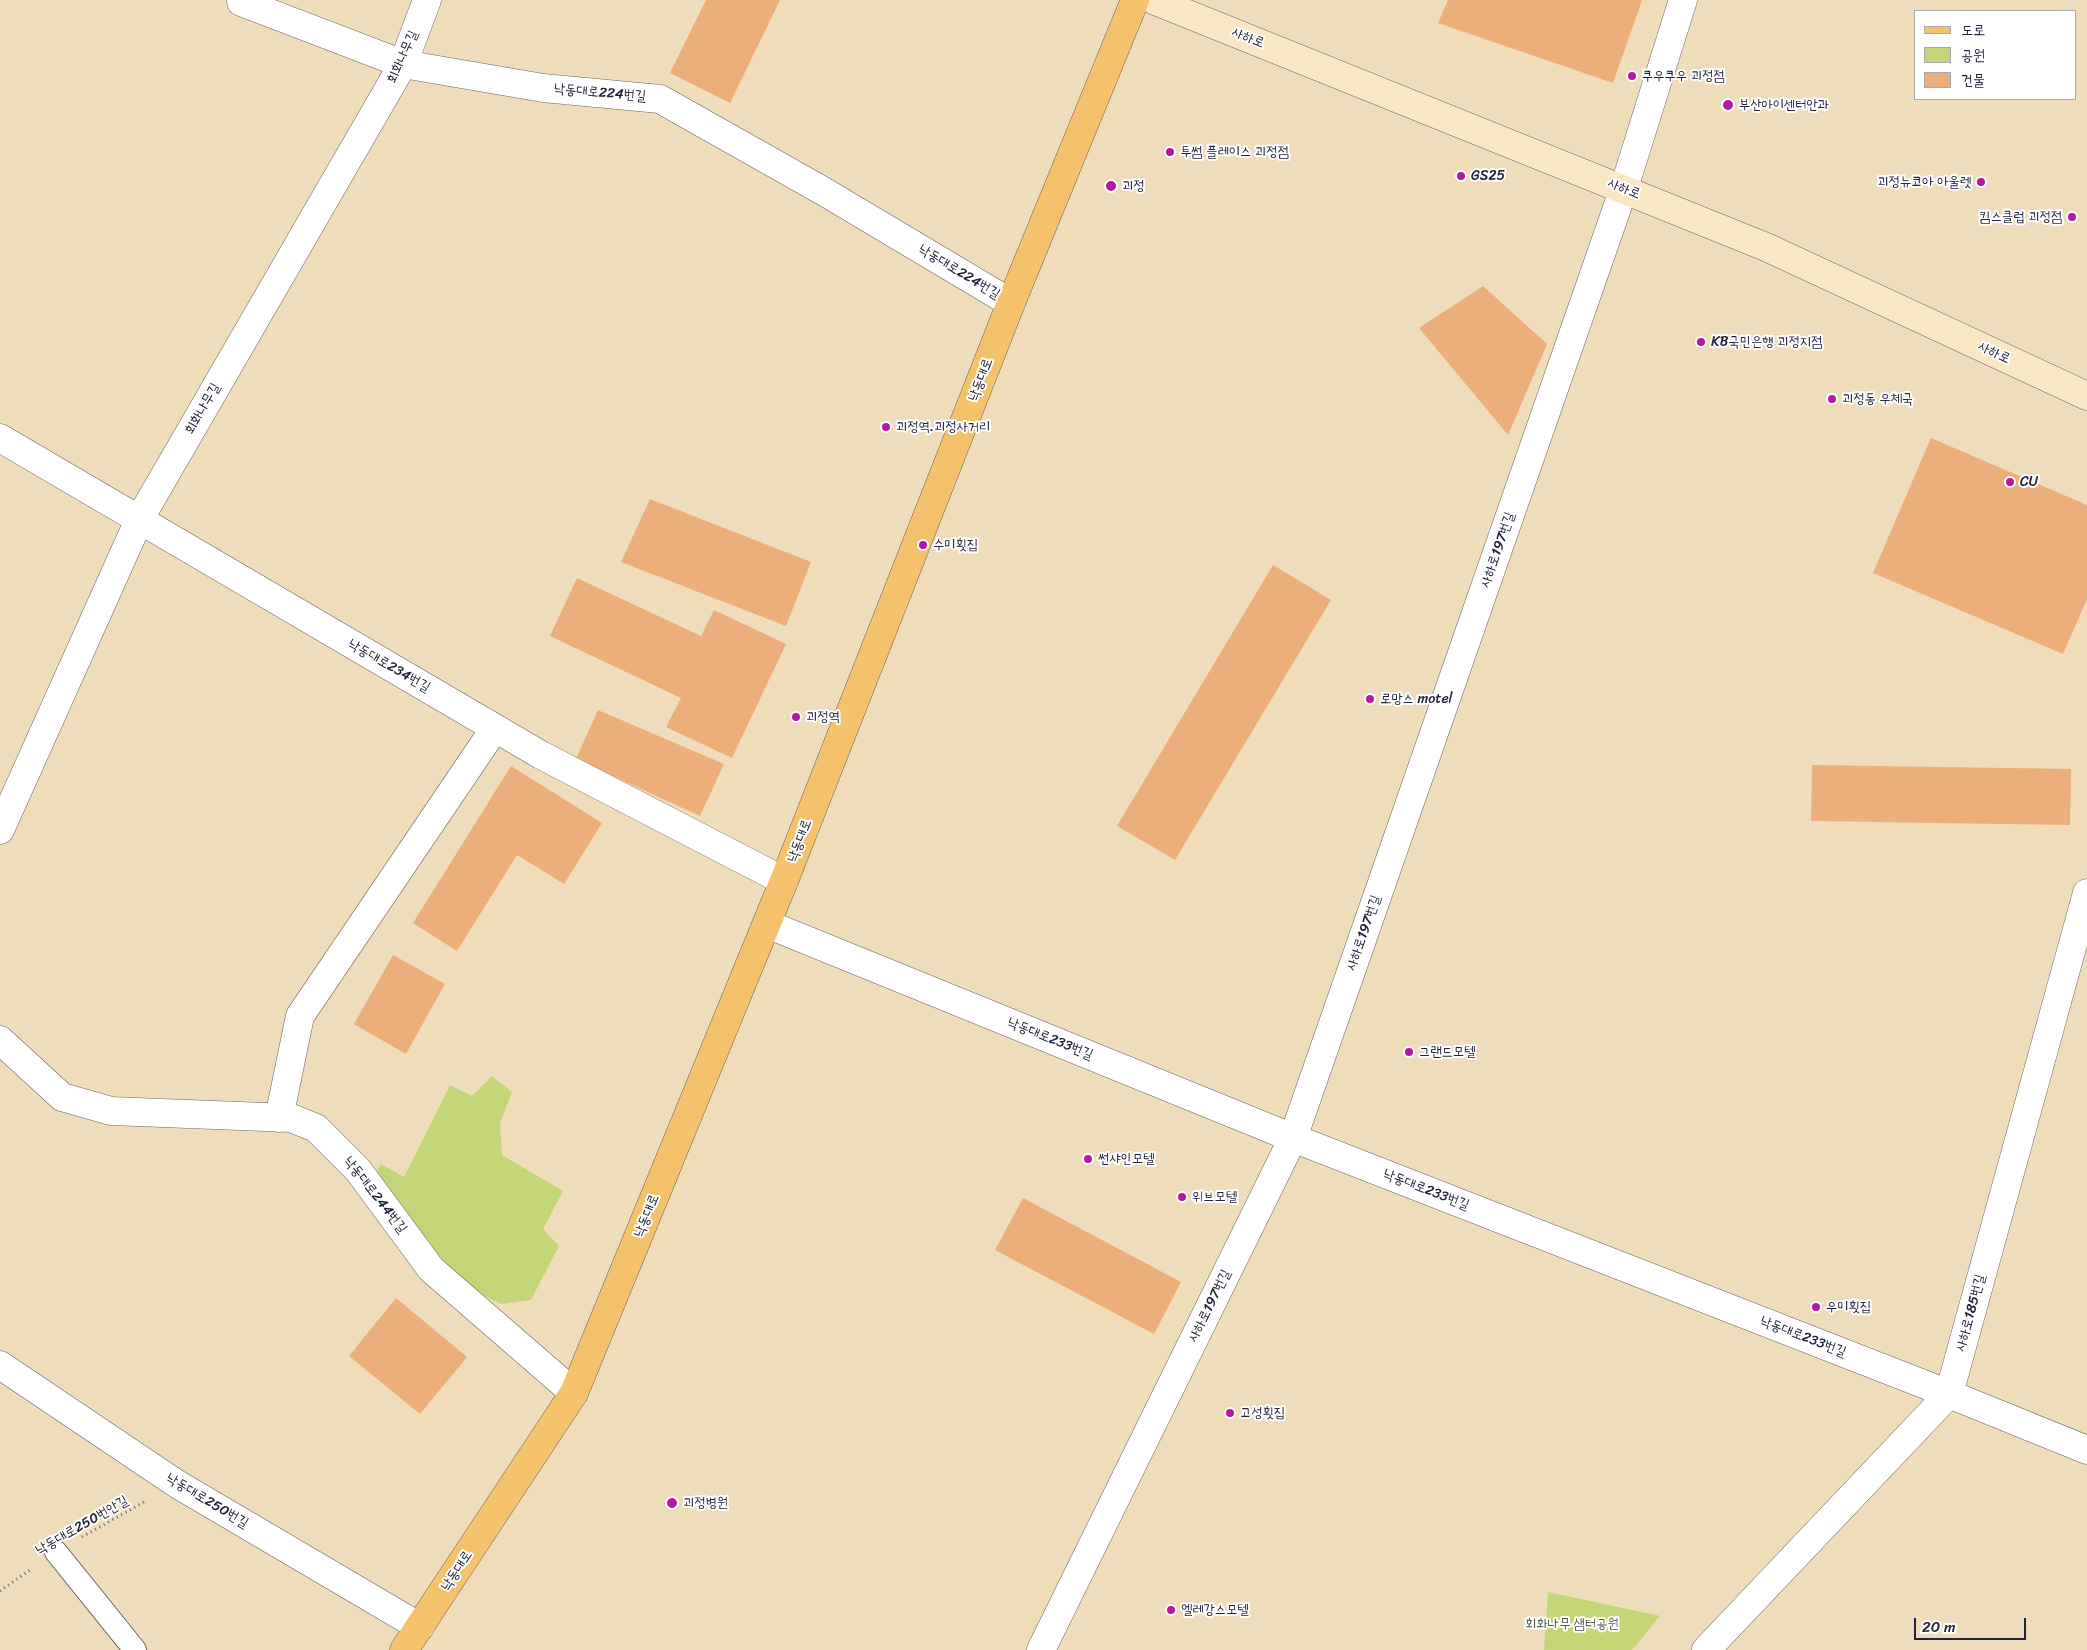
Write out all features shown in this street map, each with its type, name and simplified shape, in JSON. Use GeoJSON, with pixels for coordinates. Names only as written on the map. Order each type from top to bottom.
{"type":"FeatureCollection","features":[{"type":"Feature","properties":{"kind":"main road","name":"낙동대로"},"geometry":{"type":"LineString","coordinates":[[404,1650],[574,1393],[767,924],[1011,303],[1135,0]]}},
{"type":"Feature","properties":{"kind":"street","name":"낙동대로224번길"},"geometry":{"type":"LineString","coordinates":[[241,0],[241,2],[403,64],[543,88],[660,98],[823,190],[1011,303]]}},
{"type":"Feature","properties":{"kind":"street","name":"회화나무길"},"geometry":{"type":"LineString","coordinates":[[0,830],[139,520],[403,64],[427,0]]}},
{"type":"Feature","properties":{"kind":"street","name":"사하로"},"geometry":{"type":"LineString","coordinates":[[1153,0],[1624,188],[1766,247],[2087,396]]}},
{"type":"Feature","properties":{"kind":"street","name":"사하로197번길"},"geometry":{"type":"LineString","coordinates":[[1041,1650],[1293,1138],[1624,188],[1684,0]]}},
{"type":"Feature","properties":{"kind":"street","name":"낙동대로234번길"},"geometry":{"type":"LineString","coordinates":[[0,438],[542,755],[784,881]]}},
{"type":"Feature","properties":{"kind":"street"},"geometry":{"type":"LineString","coordinates":[[280,1118],[300,1016],[495,728]]}},
{"type":"Feature","properties":{"kind":"street","name":"사하로185번길"},"geometry":{"type":"LineString","coordinates":[[1706,1650],[1949,1394],[2087,893]]}},
{"type":"Feature","properties":{"kind":"street","name":"낙동대로233번길"},"geometry":{"type":"LineString","coordinates":[[767,924],[1293,1138],[1949,1394],[2087,1450]]}},
{"type":"Feature","properties":{"kind":"street","name":"낙동대로244번길"},"geometry":{"type":"LineString","coordinates":[[0,1040],[62,1097],[111,1112],[291,1118],[316,1128],[358,1170],[431,1269],[574,1393]]}},
{"type":"Feature","properties":{"kind":"street","name":"낙동대로250번길"},"geometry":{"type":"LineString","coordinates":[[0,1365],[177,1484],[420,1627]]}},
{"type":"Feature","properties":{"kind":"lane"},"geometry":{"type":"LineString","coordinates":[[56,1552],[135,1650]]}},
{"type":"Feature","properties":{"kind":"path","name":"낙동대로250번안길"},"geometry":{"type":"LineString","coordinates":[[0,1591],[56,1552],[177,1484]]}},
{"type":"Feature","properties":{"kind":"green space"},"geometry":{"type":"Polygon","coordinates":[[[492,1076],[512,1092],[500,1123],[502,1155],[563,1191],[543,1229],[559,1246],[531,1300],[501,1304],[470,1289],[422,1237],[376,1173],[381,1164],[404,1177],[450,1085],[472,1096],[492,1076]]]}},
{"type":"Feature","properties":{"kind":"green space","name":"회화나무 샘터공원"},"geometry":{"type":"Polygon","coordinates":[[[1548,1592],[1660,1616],[1632,1650],[1544,1650],[1548,1592]]]}},
{"type":"Feature","properties":{"kind":"building"},"geometry":{"type":"Polygon","coordinates":[[[706,0],[780,0],[730,103],[670,73],[706,0]]]}},
{"type":"Feature","properties":{"kind":"building"},"geometry":{"type":"Polygon","coordinates":[[[1448,0],[1642,0],[1613,83],[1438,23],[1448,0]]]}},
{"type":"Feature","properties":{"kind":"building"},"geometry":{"type":"Polygon","coordinates":[[[1483,286],[1547,344],[1508,435],[1419,328],[1483,286]]]}},
{"type":"Feature","properties":{"kind":"building"},"geometry":{"type":"Polygon","coordinates":[[[1931,438],[2087,505],[2087,599],[2063,654],[1873,573],[1931,438]]]}},
{"type":"Feature","properties":{"kind":"building"},"geometry":{"type":"Polygon","coordinates":[[[650,499],[811,562],[786,626],[621,562],[650,499]]]}},
{"type":"Feature","properties":{"kind":"building"},"geometry":{"type":"Polygon","coordinates":[[[1273,565],[1331,600],[1175,860],[1117,826],[1273,565]]]}},
{"type":"Feature","properties":{"kind":"building"},"geometry":{"type":"Polygon","coordinates":[[[577,578],[701,636],[714,610],[786,644],[732,758],[666,727],[681,698],[550,636],[577,578]]]}},
{"type":"Feature","properties":{"kind":"building"},"geometry":{"type":"Polygon","coordinates":[[[598,710],[724,764],[700,816],[576,759],[598,710]]]}},
{"type":"Feature","properties":{"kind":"building"},"geometry":{"type":"Polygon","coordinates":[[[1812,765],[2071,769],[2070,825],[1811,821],[1812,765]]]}},
{"type":"Feature","properties":{"kind":"building"},"geometry":{"type":"Polygon","coordinates":[[[511,766],[602,823],[564,884],[517,855],[457,951],[413,923],[511,766]]]}},
{"type":"Feature","properties":{"kind":"building"},"geometry":{"type":"Polygon","coordinates":[[[393,955],[445,984],[406,1054],[354,1024],[393,955]]]}},
{"type":"Feature","properties":{"kind":"building"},"geometry":{"type":"Polygon","coordinates":[[[1023,1198],[1181,1282],[1154,1334],[995,1250],[1023,1198]]]}},
{"type":"Feature","properties":{"kind":"building"},"geometry":{"type":"Polygon","coordinates":[[[396,1298],[467,1357],[420,1414],[349,1356],[396,1298]]]}},
{"type":"Feature","properties":{"kind":"place","name":"쿠우쿠우 괴정점"},"geometry":{"type":"Point","coordinates":[1632,76]}},
{"type":"Feature","properties":{"kind":"place","name":"부산아이센터안과"},"geometry":{"type":"Point","coordinates":[1728,105]}},
{"type":"Feature","properties":{"kind":"place","name":"투썸 플레이스 괴정점"},"geometry":{"type":"Point","coordinates":[1170,152]}},
{"type":"Feature","properties":{"kind":"place","name":"GS25"},"geometry":{"type":"Point","coordinates":[1461,176]}},
{"type":"Feature","properties":{"kind":"place","name":"괴정뉴코아 아울렛"},"geometry":{"type":"Point","coordinates":[1981,182]}},
{"type":"Feature","properties":{"kind":"place","name":"괴정"},"geometry":{"type":"Point","coordinates":[1111,186]}},
{"type":"Feature","properties":{"kind":"place","name":"킴스클럽 괴정점"},"geometry":{"type":"Point","coordinates":[2072,217]}},
{"type":"Feature","properties":{"kind":"place","name":"KB국민은행 괴정지점"},"geometry":{"type":"Point","coordinates":[1701,342]}},
{"type":"Feature","properties":{"kind":"place","name":"괴정동 우체국"},"geometry":{"type":"Point","coordinates":[1832,399]}},
{"type":"Feature","properties":{"kind":"place","name":"괴정역.괴정사거리"},"geometry":{"type":"Point","coordinates":[886,427]}},
{"type":"Feature","properties":{"kind":"place","name":"CU"},"geometry":{"type":"Point","coordinates":[2010,482]}},
{"type":"Feature","properties":{"kind":"place","name":"수미횟집"},"geometry":{"type":"Point","coordinates":[923,545]}},
{"type":"Feature","properties":{"kind":"place","name":"로망스 motel"},"geometry":{"type":"Point","coordinates":[1370,699]}},
{"type":"Feature","properties":{"kind":"place","name":"괴정역"},"geometry":{"type":"Point","coordinates":[796,717]}},
{"type":"Feature","properties":{"kind":"place","name":"그랜드모텔"},"geometry":{"type":"Point","coordinates":[1409,1052]}},
{"type":"Feature","properties":{"kind":"place","name":"썬샤인모텔"},"geometry":{"type":"Point","coordinates":[1088,1159]}},
{"type":"Feature","properties":{"kind":"place","name":"위브모텔"},"geometry":{"type":"Point","coordinates":[1182,1197]}},
{"type":"Feature","properties":{"kind":"place","name":"우미횟집"},"geometry":{"type":"Point","coordinates":[1816,1307]}},
{"type":"Feature","properties":{"kind":"place","name":"고성횟집"},"geometry":{"type":"Point","coordinates":[1230,1413]}},
{"type":"Feature","properties":{"kind":"place","name":"괴정병원"},"geometry":{"type":"Point","coordinates":[672,1503]}},
{"type":"Feature","properties":{"kind":"place","name":"엘레강스모텔"},"geometry":{"type":"Point","coordinates":[1171,1610]}}]}
